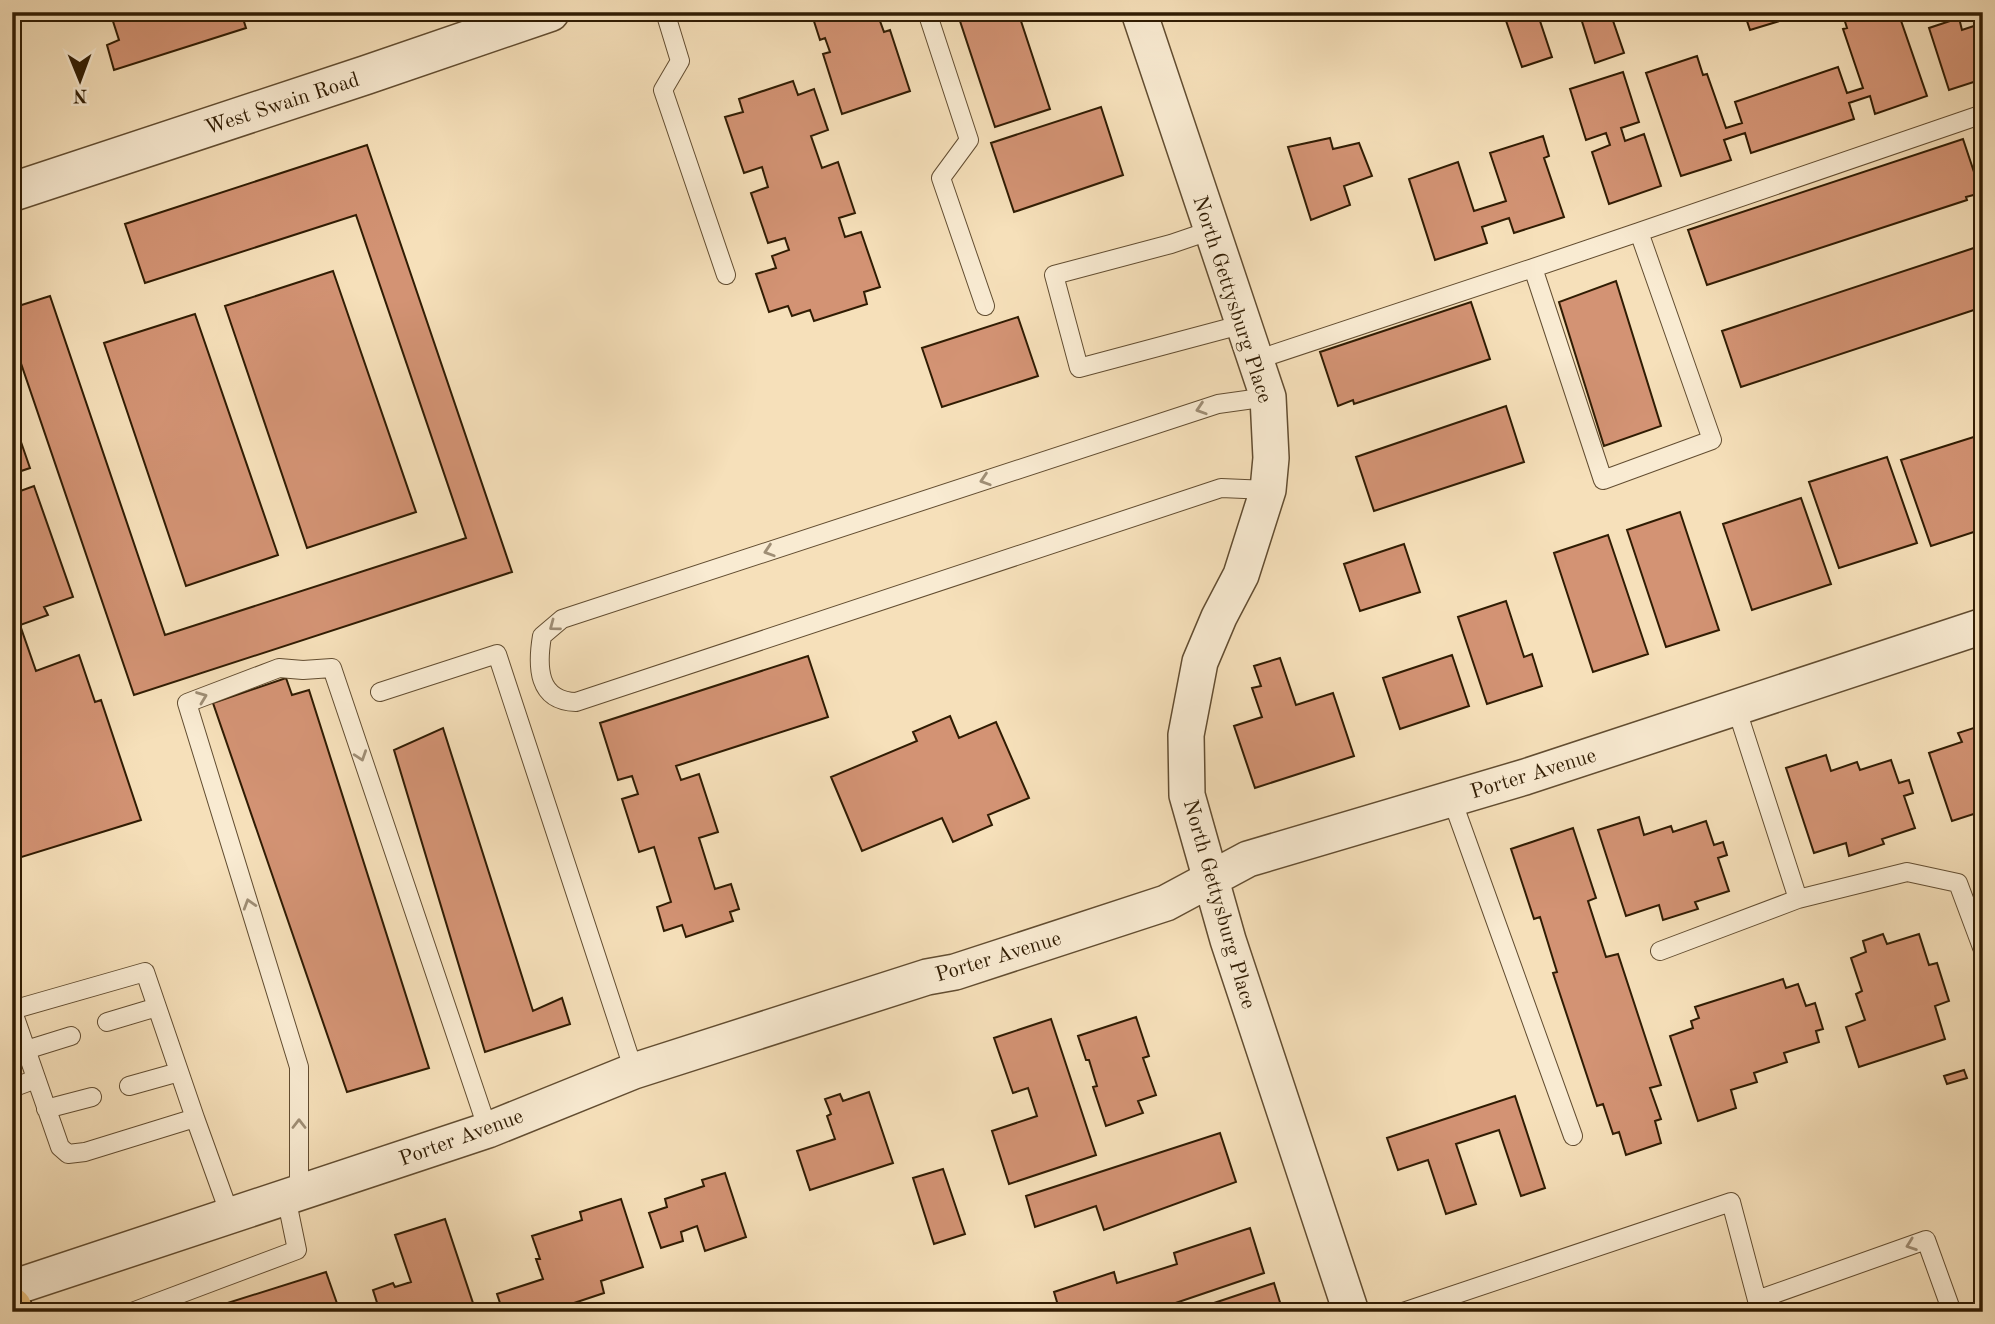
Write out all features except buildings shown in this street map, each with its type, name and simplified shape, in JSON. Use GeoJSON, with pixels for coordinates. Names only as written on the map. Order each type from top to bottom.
{"type":"FeatureCollection","features":[{"type":"Feature","properties":{"kind":"street","name":"West Swain Road"},"geometry":{"type":"LineString","coordinates":[[12,192],[550,12]]}},
{"type":"Feature","properties":{"kind":"street","name":"North Gettysburg Place"},"geometry":{"type":"LineString","coordinates":[[1139,12],[1268,397],[1271,458],[1268,490],[1241,575],[1219,617],[1200,663],[1186,735],[1187,794],[1228,940],[1351,1312]]}},
{"type":"Feature","properties":{"kind":"street","name":"Porter Avenue"},"geometry":{"type":"LineString","coordinates":[[12,1287],[488,1130],[634,1071],[1153,907],[1248,859],[1525,777],[1983,626]]}},
{"type":"Feature","properties":{"kind":"lane"},"geometry":{"type":"LineString","coordinates":[[665,12],[680,61],[663,90],[726,275]]}},
{"type":"Feature","properties":{"kind":"lane"},"geometry":{"type":"LineString","coordinates":[[927,12],[969,140],[941,178],[985,306]]}},
{"type":"Feature","properties":{"kind":"lane"},"geometry":{"type":"LineString","coordinates":[[1256,360],[1983,114]]}},
{"type":"Feature","properties":{"kind":"lane"},"geometry":{"type":"LineString","coordinates":[[1212,230],[1171,244],[1054,275],[1079,368],[1244,324]]}},
{"type":"Feature","properties":{"kind":"lane"},"geometry":{"type":"LineString","coordinates":[[1533,268],[1603,480],[1712,440],[1639,232]]}},
{"type":"Feature","properties":{"kind":"lane"},"geometry":{"type":"LineString","coordinates":[[1268,397],[1218,404],[562,619],[541,636],[538,660],[544,685],[553,697],[576,702],[1221,488],[1268,490]]}},
{"type":"Feature","properties":{"kind":"lane"},"geometry":{"type":"LineString","coordinates":[[380,692],[497,654],[634,1071]]}},
{"type":"Feature","properties":{"kind":"lane"},"geometry":{"type":"LineString","coordinates":[[132,1312],[297,1250],[293,1195],[299,1067],[187,703],[279,667],[303,670],[332,668],[488,1130]]}},
{"type":"Feature","properties":{"kind":"lane"},"geometry":{"type":"LineString","coordinates":[[1736,707],[1798,899]]}},
{"type":"Feature","properties":{"kind":"lane"},"geometry":{"type":"LineString","coordinates":[[1451,797],[1573,1136]]}},
{"type":"Feature","properties":{"kind":"lane"},"geometry":{"type":"LineString","coordinates":[[1660,951],[1798,899],[1908,872],[1958,883],[1983,950]]}},
{"type":"Feature","properties":{"kind":"lane"},"geometry":{"type":"LineString","coordinates":[[195,1118],[85,1152],[68,1154],[60,1147],[12,1009],[145,972],[230,1215]]}},
{"type":"Feature","properties":{"kind":"lane"},"geometry":{"type":"LineString","coordinates":[[107,1022],[157,1007]]}},
{"type":"Feature","properties":{"kind":"lane"},"geometry":{"type":"LineString","coordinates":[[26,1050],[71,1036]]}},
{"type":"Feature","properties":{"kind":"lane"},"geometry":{"type":"LineString","coordinates":[[130,1086],[179,1072]]}},
{"type":"Feature","properties":{"kind":"lane"},"geometry":{"type":"LineString","coordinates":[[12,1088],[36,1079]]}},
{"type":"Feature","properties":{"kind":"lane"},"geometry":{"type":"LineString","coordinates":[[46,1109],[92,1097]]}},
{"type":"Feature","properties":{"kind":"lane"},"geometry":{"type":"LineString","coordinates":[[1403,1312],[1731,1202],[1760,1306],[1926,1240],[1952,1312]]}}]}
